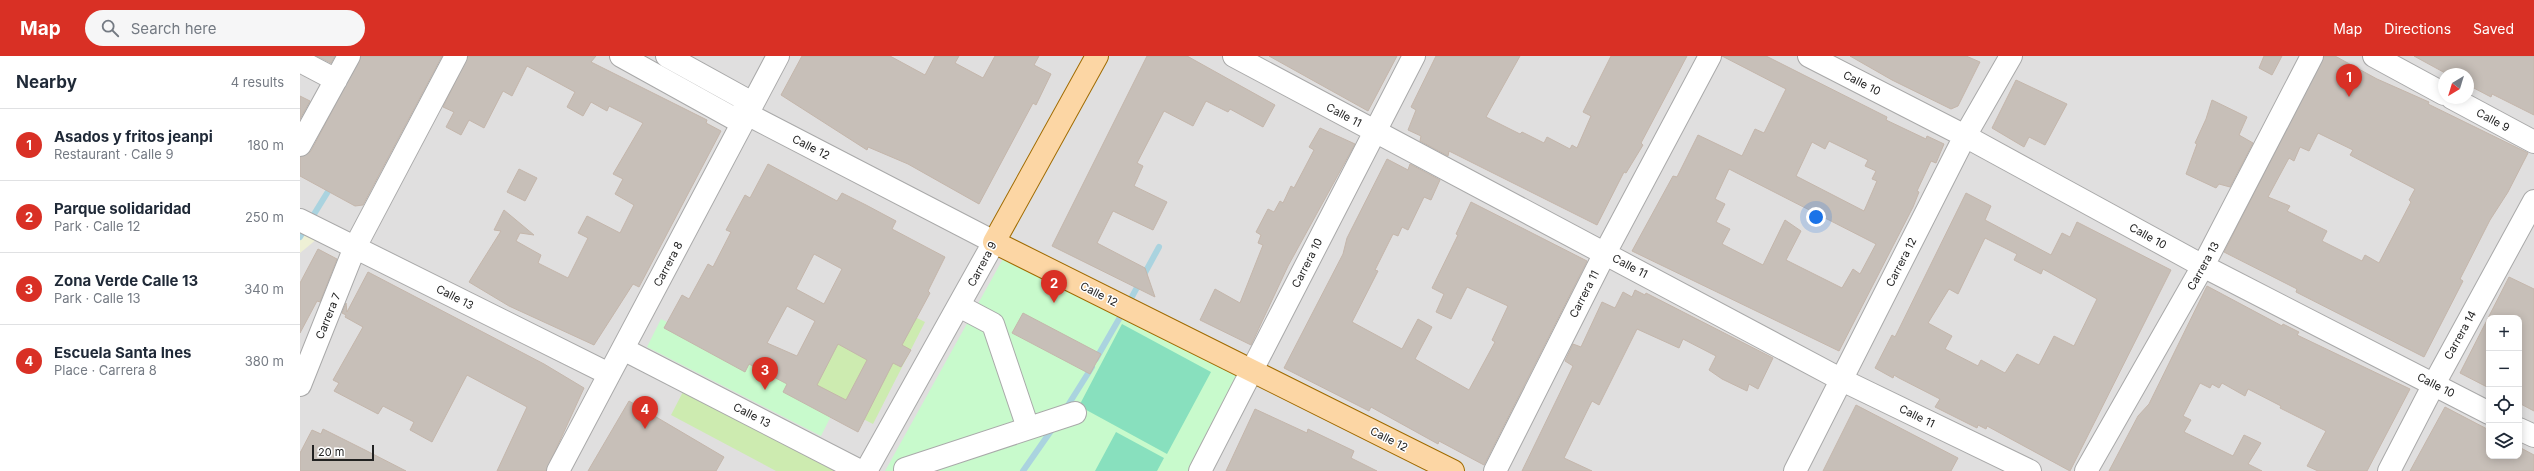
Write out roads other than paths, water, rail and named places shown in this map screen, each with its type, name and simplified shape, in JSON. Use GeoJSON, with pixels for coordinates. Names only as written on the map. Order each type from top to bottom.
{"type":"FeatureCollection","features":[{"type":"Feature","properties":{"kind":"main road","name":"Carrera 9"},"geometry":{"type":"LineString","coordinates":[[994,242],[1097,56]]}},
{"type":"Feature","properties":{"kind":"main road","name":"Calle 12"},"geometry":{"type":"LineString","coordinates":[[994,242],[1453,471]]}},
{"type":"Feature","properties":{"kind":"street"},"geometry":{"type":"LineString","coordinates":[[300,146],[349,56]]}},
{"type":"Feature","properties":{"kind":"street","name":"Carrera 7"},"geometry":{"type":"LineString","coordinates":[[300,383],[356,247],[456,56]]}},
{"type":"Feature","properties":{"kind":"street"},"geometry":{"type":"LineString","coordinates":[[621,56],[733,118],[747,114],[743,98],[667,56]]}},
{"type":"Feature","properties":{"kind":"street","name":"Carrera 8"},"geometry":{"type":"LineString","coordinates":[[558,471],[778,56]]}},
{"type":"Feature","properties":{"kind":"street","name":"Calle 11"},"geometry":{"type":"LineString","coordinates":[[1234,56],[1842,380],[2030,471]]}},
{"type":"Feature","properties":{"kind":"street","name":"Carrera 10"},"geometry":{"type":"LineString","coordinates":[[1200,471],[1414,56]]}},
{"type":"Feature","properties":{"kind":"street","name":"Carrera 11"},"geometry":{"type":"LineString","coordinates":[[1495,471],[1605,253],[1710,56]]}},
{"type":"Feature","properties":{"kind":"street","name":"Calle 10"},"geometry":{"type":"LineString","coordinates":[[1809,56],[1964,136],[2203,266],[2486,411]]}},
{"type":"Feature","properties":{"kind":"street","name":"Carrera 12"},"geometry":{"type":"LineString","coordinates":[[1795,471],[1964,136],[2011,56]]}},
{"type":"Feature","properties":{"kind":"street","name":"Carrera 13"},"geometry":{"type":"LineString","coordinates":[[2086,471],[2203,266],[2312,56]]}},
{"type":"Feature","properties":{"kind":"street"},"geometry":{"type":"LineString","coordinates":[[2374,56],[2438,91]]}},
{"type":"Feature","properties":{"kind":"street"},"geometry":{"type":"LineString","coordinates":[[300,61],[336,80]]}},
{"type":"Feature","properties":{"kind":"street","name":"Calle 9"},"geometry":{"type":"LineString","coordinates":[[2463,104],[2534,142]]}},
{"type":"Feature","properties":{"kind":"street","name":"Calle 12"},"geometry":{"type":"LineString","coordinates":[[747,114],[994,242]]}},
{"type":"Feature","properties":{"kind":"street","name":"Carrera 14"},"geometry":{"type":"LineString","coordinates":[[2389,471],[2434,384],[2534,201]]}},
{"type":"Feature","properties":{"kind":"street","name":"Calle 13"},"geometry":{"type":"LineString","coordinates":[[300,220],[609,374]]}},
{"type":"Feature","properties":{"kind":"street","name":"Carrera 9"},"geometry":{"type":"LineString","coordinates":[[866,471],[994,242]]}},
{"type":"Feature","properties":{"kind":"street"},"geometry":{"type":"LineString","coordinates":[[959,306],[993,324],[1028,428]]}},
{"type":"Feature","properties":{"kind":"street","name":"Calle 13"},"geometry":{"type":"LineString","coordinates":[[623,349],[860,471]]}},
{"type":"Feature","properties":{"kind":"street"},"geometry":{"type":"LineString","coordinates":[[909,471],[905,469],[1075,413]]}},
{"type":"Feature","properties":{"kind":"street"},"geometry":{"type":"LineString","coordinates":[[2522,430],[2534,436]]}},
{"type":"Feature","properties":{"kind":"waterway"},"geometry":{"type":"LineString","coordinates":[[300,237],[332,185]]}},
{"type":"Feature","properties":{"kind":"waterway"},"geometry":{"type":"LineString","coordinates":[[1128,304],[1159,247]]}},
{"type":"Feature","properties":{"kind":"waterway"},"geometry":{"type":"LineString","coordinates":[[1096,359],[1123,312]]}},
{"type":"Feature","properties":{"kind":"waterway"},"geometry":{"type":"LineString","coordinates":[[1065,410],[1092,367]]}},
{"type":"Feature","properties":{"kind":"waterway"},"geometry":{"type":"LineString","coordinates":[[1023,471],[1053,428]]}},
{"type":"Feature","properties":{"kind":"place","name":"Asados y fritos jeanpi"},"geometry":{"type":"Point","coordinates":[2349,97]}},
{"type":"Feature","properties":{"kind":"place","name":"Parque solidaridad"},"geometry":{"type":"Point","coordinates":[1054,303]}},
{"type":"Feature","properties":{"kind":"place","name":"Zona Verde Calle 13"},"geometry":{"type":"Point","coordinates":[765,390]}},
{"type":"Feature","properties":{"kind":"place","name":"Escuela Santa Ines"},"geometry":{"type":"Point","coordinates":[645,429]}}]}
